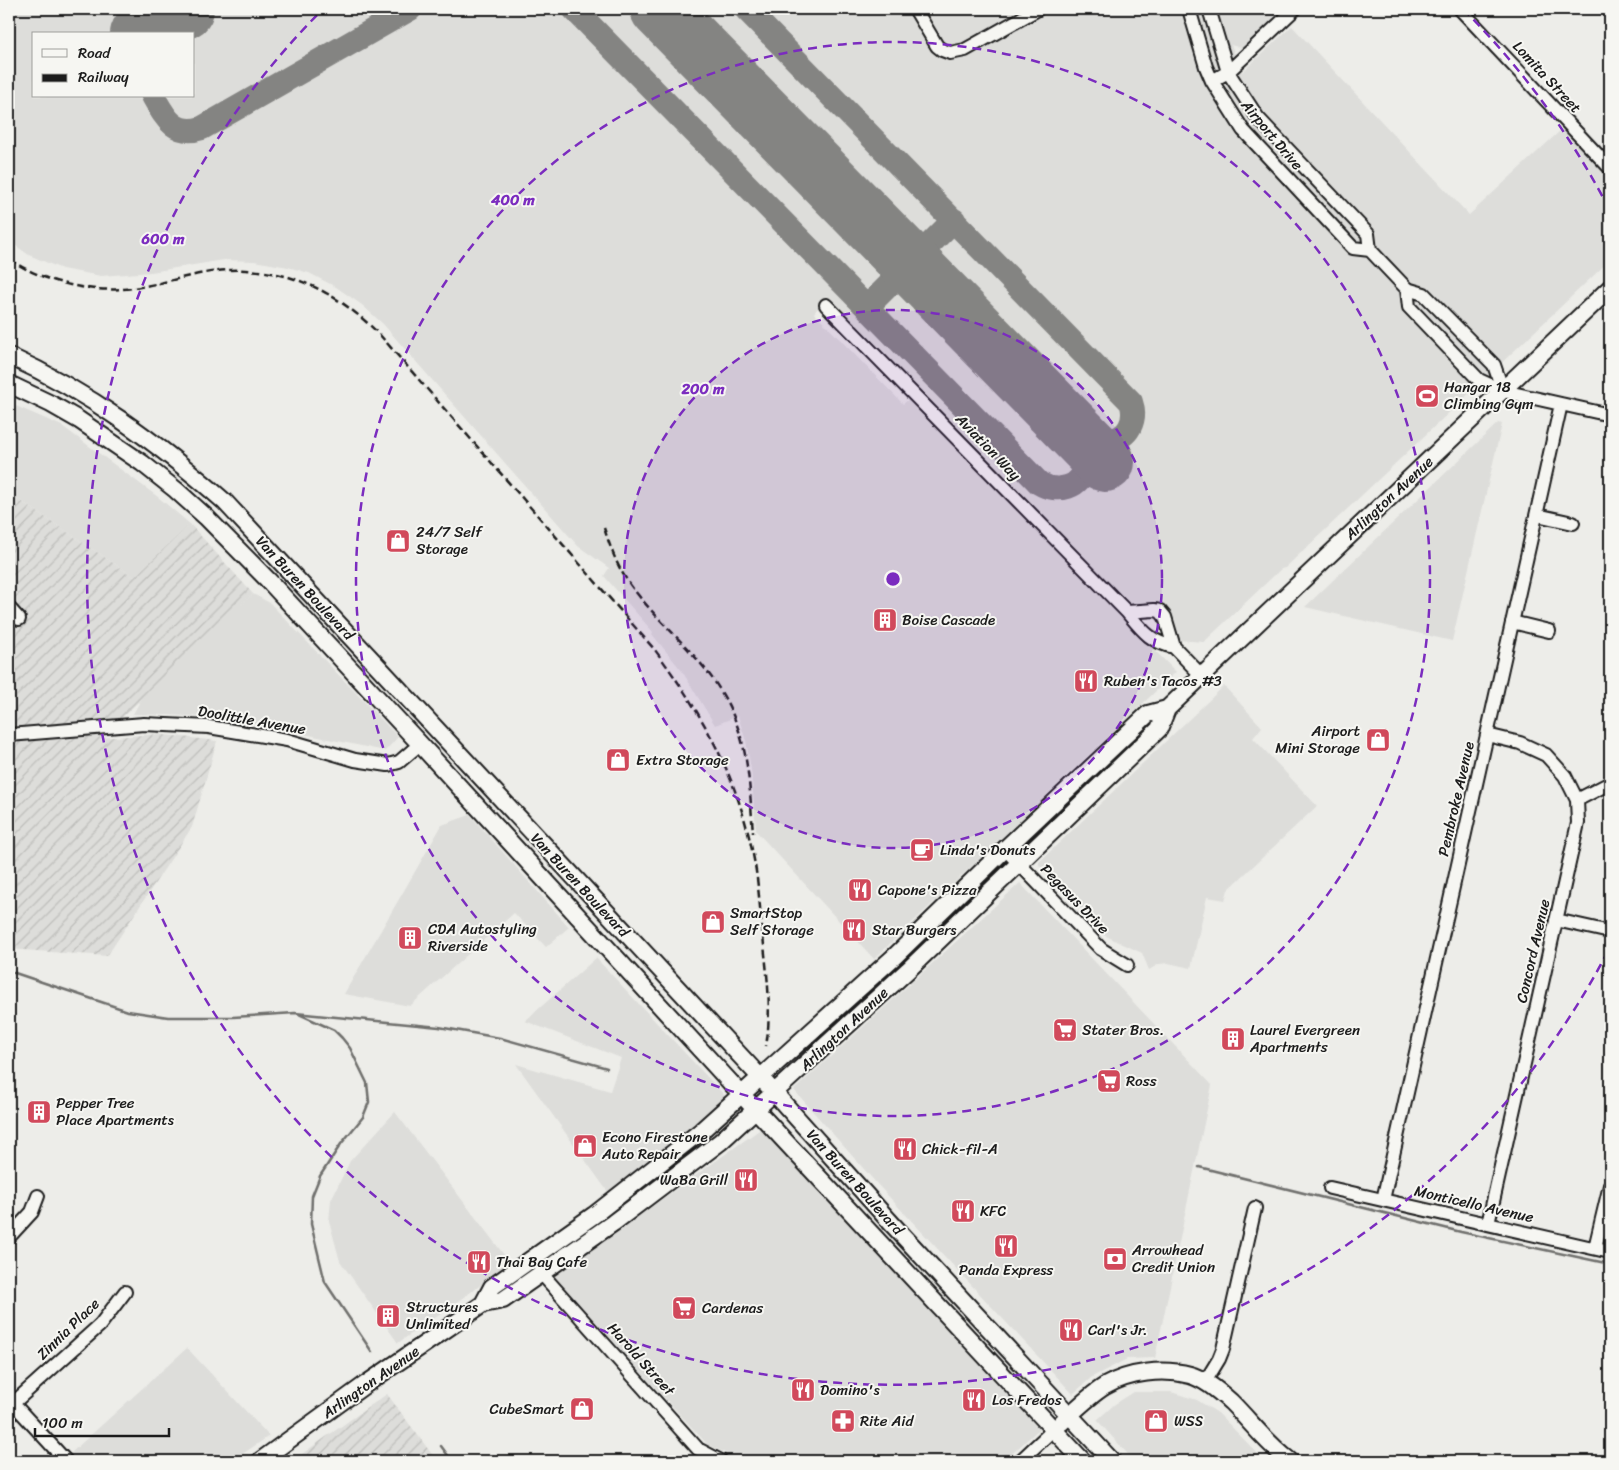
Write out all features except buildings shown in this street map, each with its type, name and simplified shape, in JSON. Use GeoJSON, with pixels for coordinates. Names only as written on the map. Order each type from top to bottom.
{"type":"FeatureCollection","features":[{"type":"Feature","properties":{"kind":"main road","name":"Arlington Avenue"},"geometry":{"type":"LineString","coordinates":[[483,1304],[492,1287],[575,1228],[701,1131],[761,1078],[896,956],[1005,849],[1148,714],[1167,708],[1202,676],[1610,288]]}},
{"type":"Feature","properties":{"kind":"main road","name":"Van Buren Boulevard"},"geometry":{"type":"LineString","coordinates":[[10,359],[71,386],[108,410],[165,451],[225,502],[775,1093],[892,1224],[1112,1461]]}},
{"type":"Feature","properties":{"kind":"main road","name":"Van Buren Boulevard"},"geometry":{"type":"LineString","coordinates":[[9,384],[79,420],[142,463],[206,517],[268,580],[742,1095],[1083,1461]]}},
{"type":"Feature","properties":{"kind":"main road","name":"Arlington Avenue"},"geometry":{"type":"LineString","coordinates":[[260,1461],[366,1384],[483,1304],[503,1300],[613,1223],[702,1157],[757,1110],[1019,864],[1159,729],[1167,708]]}},
{"type":"Feature","properties":{"kind":"main road"},"geometry":{"type":"LineString","coordinates":[[831,1190],[854,1198],[878,1222],[892,1224]]}},
{"type":"Feature","properties":{"kind":"main road"},"geometry":{"type":"LineString","coordinates":[[541,1273],[537,1268],[537,1262],[557,1247],[575,1228]]}},
{"type":"Feature","properties":{"kind":"main road"},"geometry":{"type":"LineString","coordinates":[[877,1239],[890,1239],[894,1241],[927,1276],[952,1288]]}},
{"type":"Feature","properties":{"kind":"main road"},"geometry":{"type":"LineString","coordinates":[[1053,1430],[1092,1395],[1120,1379],[1140,1374],[1166,1372],[1190,1375],[1205,1382],[1230,1401],[1272,1446],[1290,1461]]}},
{"type":"Feature","properties":{"kind":"street"},"geometry":{"type":"LineString","coordinates":[[915,9],[937,46],[950,53],[965,50],[1038,9]]}},
{"type":"Feature","properties":{"kind":"street","name":"Airport Drive"},"geometry":{"type":"LineString","coordinates":[[1189,9],[1212,82],[1243,130],[1353,248],[1370,250]]}},
{"type":"Feature","properties":{"kind":"street","name":"Airport Drive"},"geometry":{"type":"LineString","coordinates":[[1210,9],[1228,72],[1258,118],[1368,234],[1370,250],[1407,289],[1424,294],[1494,365],[1503,391]]}},
{"type":"Feature","properties":{"kind":"street"},"geometry":{"type":"LineString","coordinates":[[1212,82],[1228,72],[1295,9]]}},
{"type":"Feature","properties":{"kind":"street","name":"Lomita Street"},"geometry":{"type":"LineString","coordinates":[[1460,9],[1610,168]]}},
{"type":"Feature","properties":{"kind":"street","name":"Airport Drive"},"geometry":{"type":"LineString","coordinates":[[1407,289],[1409,307],[1479,380],[1503,391]]}},
{"type":"Feature","properties":{"kind":"street","name":"Aviation Way"},"geometry":{"type":"LineString","coordinates":[[826,304],[1127,612],[1150,638],[1174,647]]}},
{"type":"Feature","properties":{"kind":"street"},"geometry":{"type":"LineString","coordinates":[[1503,391],[1610,415]]}},
{"type":"Feature","properties":{"kind":"street","name":"Pembroke Avenue"},"geometry":{"type":"LineString","coordinates":[[1383,1200],[1562,404]]}},
{"type":"Feature","properties":{"kind":"street"},"geometry":{"type":"LineString","coordinates":[[1536,515],[1573,523]]}},
{"type":"Feature","properties":{"kind":"street"},"geometry":{"type":"LineString","coordinates":[[9,608],[19,619]]}},
{"type":"Feature","properties":{"kind":"street","name":"Aviation Way"},"geometry":{"type":"LineString","coordinates":[[1127,612],[1160,611],[1165,616],[1174,647],[1202,676]]}},
{"type":"Feature","properties":{"kind":"street"},"geometry":{"type":"LineString","coordinates":[[1512,622],[1549,631]]}},
{"type":"Feature","properties":{"kind":"street","name":"Doolittle Avenue"},"geometry":{"type":"LineString","coordinates":[[9,735],[144,724],[209,726],[287,740],[355,760],[388,765],[399,762],[420,744]]}},
{"type":"Feature","properties":{"kind":"street","name":"Concord Avenue"},"geometry":{"type":"LineString","coordinates":[[1487,735],[1520,743],[1546,755],[1565,776],[1577,800],[1578,824],[1488,1224]]}},
{"type":"Feature","properties":{"kind":"street"},"geometry":{"type":"LineString","coordinates":[[1577,800],[1610,782]]}},
{"type":"Feature","properties":{"kind":"street","name":"Pegasus Drive"},"geometry":{"type":"LineString","coordinates":[[1005,849],[1101,949],[1127,965]]}},
{"type":"Feature","properties":{"kind":"street"},"geometry":{"type":"LineString","coordinates":[[1556,920],[1610,932]]}},
{"type":"Feature","properties":{"kind":"street"},"geometry":{"type":"LineString","coordinates":[[1595,1248],[1610,1185]]}},
{"type":"Feature","properties":{"kind":"street","name":"Monticello Avenue"},"geometry":{"type":"LineString","coordinates":[[1330,1188],[1610,1252]]}},
{"type":"Feature","properties":{"kind":"street"},"geometry":{"type":"LineString","coordinates":[[9,1238],[32,1212],[38,1196]]}},
{"type":"Feature","properties":{"kind":"street"},"geometry":{"type":"LineString","coordinates":[[1205,1382],[1216,1365],[1223,1349],[1255,1208]]}},
{"type":"Feature","properties":{"kind":"street","name":"Harold Street"},"geometry":{"type":"LineString","coordinates":[[541,1273],[698,1448],[721,1461]]}},
{"type":"Feature","properties":{"kind":"street","name":"Zinnia Place"},"geometry":{"type":"LineString","coordinates":[[10,1403],[100,1325],[125,1292]]}},
{"type":"Feature","properties":{"kind":"street"},"geometry":{"type":"LineString","coordinates":[[10,1403],[66,1461]]}},
{"type":"Feature","properties":{"kind":"street"},"geometry":{"type":"LineString","coordinates":[[1020,1461],[1053,1430]]}},
{"type":"Feature","properties":{"kind":"shaded area"},"geometry":{"type":"Polygon","coordinates":[[[9,9],[1273,9],[1271,11],[1277,17],[1247,45],[1241,48],[1231,45],[1242,72],[1292,26],[1469,215],[1574,118],[1610,155],[1610,260],[1285,568],[1281,569],[1204,642],[1178,640],[1171,617],[1141,606],[1132,605],[1123,599],[827,296],[814,313],[903,404],[908,400],[1176,672],[874,959],[756,831],[751,769],[746,741],[738,716],[715,725],[682,671],[652,634],[653,632],[604,576],[609,568],[578,546],[383,324],[362,305],[336,287],[309,273],[254,261],[224,260],[151,272],[101,276],[62,269],[29,255],[9,241],[9,9]]]}},
{"type":"Feature","properties":{"kind":"shaded area"},"geometry":{"type":"Polygon","coordinates":[[[9,403],[62,426],[158,497],[190,524],[134,577],[9,493],[9,403]]]}},
{"type":"Feature","properties":{"kind":"shaded area"},"geometry":{"type":"Polygon","coordinates":[[[1498,423],[1502,424],[1452,641],[1305,607],[1498,423]]]}},
{"type":"Feature","properties":{"kind":"shaded area"},"geometry":{"type":"Polygon","coordinates":[[[9,493],[134,577],[190,524],[253,594],[100,738],[157,734],[217,741],[192,827],[107,956],[9,949],[9,493]]]}},
{"type":"Feature","properties":{"kind":"shaded area"},"geometry":{"type":"Polygon","coordinates":[[[253,594],[270,603],[398,737],[385,751],[215,717],[133,714],[149,685],[253,594]]]}},
{"type":"Feature","properties":{"kind":"shaded area"},"geometry":{"type":"Polygon","coordinates":[[[1224,686],[1262,727],[1253,738],[1317,806],[1228,890],[1225,900],[1207,897],[1191,968],[1168,963],[1159,964],[1149,970],[1142,953],[1106,936],[1096,929],[1082,910],[1039,865],[1039,862],[1224,686]]]}},
{"type":"Feature","properties":{"kind":"shaded area"},"geometry":{"type":"Polygon","coordinates":[[[470,815],[569,927],[546,947],[514,913],[410,1006],[344,994],[442,825],[470,815]]]}},
{"type":"Feature","properties":{"kind":"shaded area"},"geometry":{"type":"Polygon","coordinates":[[[1020,883],[1212,1085],[1155,1358],[1127,1359],[1092,1377],[1073,1394],[878,1185],[794,1090],[1020,883]]]}},
{"type":"Feature","properties":{"kind":"shaded area"},"geometry":{"type":"Polygon","coordinates":[[[596,958],[726,1097],[716,1109],[608,1192],[516,1064],[610,1091],[621,1058],[525,1021],[596,958]]]}},
{"type":"Feature","properties":{"kind":"shaded area"},"geometry":{"type":"Polygon","coordinates":[[[395,1112],[511,1264],[398,1343],[340,1261],[329,1221],[331,1200],[350,1161],[395,1112]]]}},
{"type":"Feature","properties":{"kind":"shaded area"},"geometry":{"type":"Polygon","coordinates":[[[762,1128],[903,1279],[1039,1429],[1004,1461],[797,1461],[729,1455],[707,1444],[553,1277],[762,1128]]]}},
{"type":"Feature","properties":{"kind":"shaded area"},"geometry":{"type":"Polygon","coordinates":[[[187,1348],[269,1436],[232,1461],[62,1461],[187,1348]]]}},
{"type":"Feature","properties":{"kind":"shaded area"},"geometry":{"type":"Polygon","coordinates":[[[1134,1392],[1171,1392],[1197,1400],[1218,1413],[1265,1461],[1134,1461],[1097,1420],[1115,1404],[1134,1392]]]}},
{"type":"Feature","properties":{"kind":"shaded area"},"geometry":{"type":"Polygon","coordinates":[[[387,1394],[437,1461],[292,1461],[387,1394]]]}},
{"type":"Feature","properties":{"kind":"waterway"},"geometry":{"type":"LineString","coordinates":[[9,971],[128,1011],[168,1017],[233,1017],[295,1013],[439,1027],[500,1038],[607,1068]]}},
{"type":"Feature","properties":{"kind":"waterway"},"geometry":{"type":"LineString","coordinates":[[299,1014],[334,1030],[342,1038],[350,1048],[367,1083],[369,1102],[363,1117],[341,1144],[320,1176],[312,1196],[311,1224],[325,1282],[372,1352]]}},
{"type":"Feature","properties":{"kind":"waterway"},"geometry":{"type":"LineString","coordinates":[[1199,1167],[1461,1232],[1610,1264]]}},
{"type":"Feature","properties":{"kind":"waterway"},"geometry":{"type":"LineString","coordinates":[[441,1446],[452,1461]]}},
{"type":"Feature","properties":{"kind":"taxiway"},"geometry":{"type":"LineString","coordinates":[[154,98],[166,118],[177,127],[184,130],[202,128],[410,9]]}},
{"type":"Feature","properties":{"kind":"taxiway"},"geometry":{"type":"LineString","coordinates":[[574,9],[1039,483],[1054,488],[1068,487],[1074,484],[1080,479],[1085,465],[1081,437],[1106,440],[1122,436],[1130,427],[1132,421],[1133,408],[1131,402],[746,9]]}},
{"type":"Feature","properties":{"kind":"taxiway"},"geometry":{"type":"LineString","coordinates":[[867,307],[954,220]]}},
{"type":"Feature","properties":{"kind":"runway"},"geometry":{"type":"LineString","coordinates":[[144,32],[184,9]]}},
{"type":"Feature","properties":{"kind":"runway"},"geometry":{"type":"LineString","coordinates":[[660,9],[1105,462]]}},
{"type":"Feature","properties":{"kind":"railway"},"geometry":{"type":"LineString","coordinates":[[9,259],[24,268],[55,281],[106,290],[140,287],[218,271],[245,270],[265,272],[301,281],[335,298],[379,334],[655,650],[705,725],[730,778],[740,805],[755,865],[768,991],[769,1018],[766,1046]]}},
{"type":"Feature","properties":{"kind":"railway"},"geometry":{"type":"LineString","coordinates":[[604,528],[616,561],[627,580],[649,608],[699,661],[730,707],[746,759],[753,833]]}},
{"type":"Feature","properties":{"kind":"place","name":"Hangar 18 Climbing Gym"},"geometry":{"type":"Point","coordinates":[1427,396]}},
{"type":"Feature","properties":{"kind":"place","name":"24/7 Self Storage"},"geometry":{"type":"Point","coordinates":[398,541]}},
{"type":"Feature","properties":{"kind":"place","name":"Boise Cascade"},"geometry":{"type":"Point","coordinates":[885,620]}},
{"type":"Feature","properties":{"kind":"place","name":"Ruben's Tacos #3"},"geometry":{"type":"Point","coordinates":[1086,681]}},
{"type":"Feature","properties":{"kind":"place","name":"Airport Mini Storage"},"geometry":{"type":"Point","coordinates":[1378,740]}},
{"type":"Feature","properties":{"kind":"place","name":"Extra Storage"},"geometry":{"type":"Point","coordinates":[618,760]}},
{"type":"Feature","properties":{"kind":"place","name":"Linda's Donuts"},"geometry":{"type":"Point","coordinates":[922,850]}},
{"type":"Feature","properties":{"kind":"place","name":"Capone's Pizza"},"geometry":{"type":"Point","coordinates":[860,890]}},
{"type":"Feature","properties":{"kind":"place","name":"SmartStop Self Storage"},"geometry":{"type":"Point","coordinates":[713,922]}},
{"type":"Feature","properties":{"kind":"place","name":"Star Burgers"},"geometry":{"type":"Point","coordinates":[854,930]}},
{"type":"Feature","properties":{"kind":"place","name":"CDA Autostyling Riverside"},"geometry":{"type":"Point","coordinates":[410,938]}},
{"type":"Feature","properties":{"kind":"place","name":"Stater Bros."},"geometry":{"type":"Point","coordinates":[1065,1030]}},
{"type":"Feature","properties":{"kind":"place","name":"Laurel Evergreen Apartments"},"geometry":{"type":"Point","coordinates":[1233,1039]}},
{"type":"Feature","properties":{"kind":"place","name":"Ross"},"geometry":{"type":"Point","coordinates":[1109,1081]}},
{"type":"Feature","properties":{"kind":"place","name":"Pepper Tree Place Apartments"},"geometry":{"type":"Point","coordinates":[39,1112]}},
{"type":"Feature","properties":{"kind":"place","name":"Econo Firestone Auto Repair"},"geometry":{"type":"Point","coordinates":[585,1146]}},
{"type":"Feature","properties":{"kind":"place","name":"Chick-fil-A"},"geometry":{"type":"Point","coordinates":[905,1149]}},
{"type":"Feature","properties":{"kind":"place","name":"WaBa Grill"},"geometry":{"type":"Point","coordinates":[746,1180]}},
{"type":"Feature","properties":{"kind":"place","name":"KFC"},"geometry":{"type":"Point","coordinates":[963,1211]}},
{"type":"Feature","properties":{"kind":"place","name":"Panda Express"},"geometry":{"type":"Point","coordinates":[1006,1246]}},
{"type":"Feature","properties":{"kind":"place","name":"Arrowhead Credit Union"},"geometry":{"type":"Point","coordinates":[1115,1259]}},
{"type":"Feature","properties":{"kind":"place","name":"Thai Bay Cafe"},"geometry":{"type":"Point","coordinates":[479,1262]}},
{"type":"Feature","properties":{"kind":"place","name":"Cardenas"},"geometry":{"type":"Point","coordinates":[684,1308]}},
{"type":"Feature","properties":{"kind":"place","name":"Structures Unlimited"},"geometry":{"type":"Point","coordinates":[388,1316]}},
{"type":"Feature","properties":{"kind":"place","name":"Carl's Jr."},"geometry":{"type":"Point","coordinates":[1071,1330]}},
{"type":"Feature","properties":{"kind":"place","name":"Domino's"},"geometry":{"type":"Point","coordinates":[803,1390]}},
{"type":"Feature","properties":{"kind":"place","name":"Los Fredos"},"geometry":{"type":"Point","coordinates":[974,1400]}},
{"type":"Feature","properties":{"kind":"place","name":"CubeSmart"},"geometry":{"type":"Point","coordinates":[582,1409]}},
{"type":"Feature","properties":{"kind":"place","name":"Rite Aid"},"geometry":{"type":"Point","coordinates":[843,1421]}},
{"type":"Feature","properties":{"kind":"place","name":"WSS"},"geometry":{"type":"Point","coordinates":[1156,1421]}}]}
